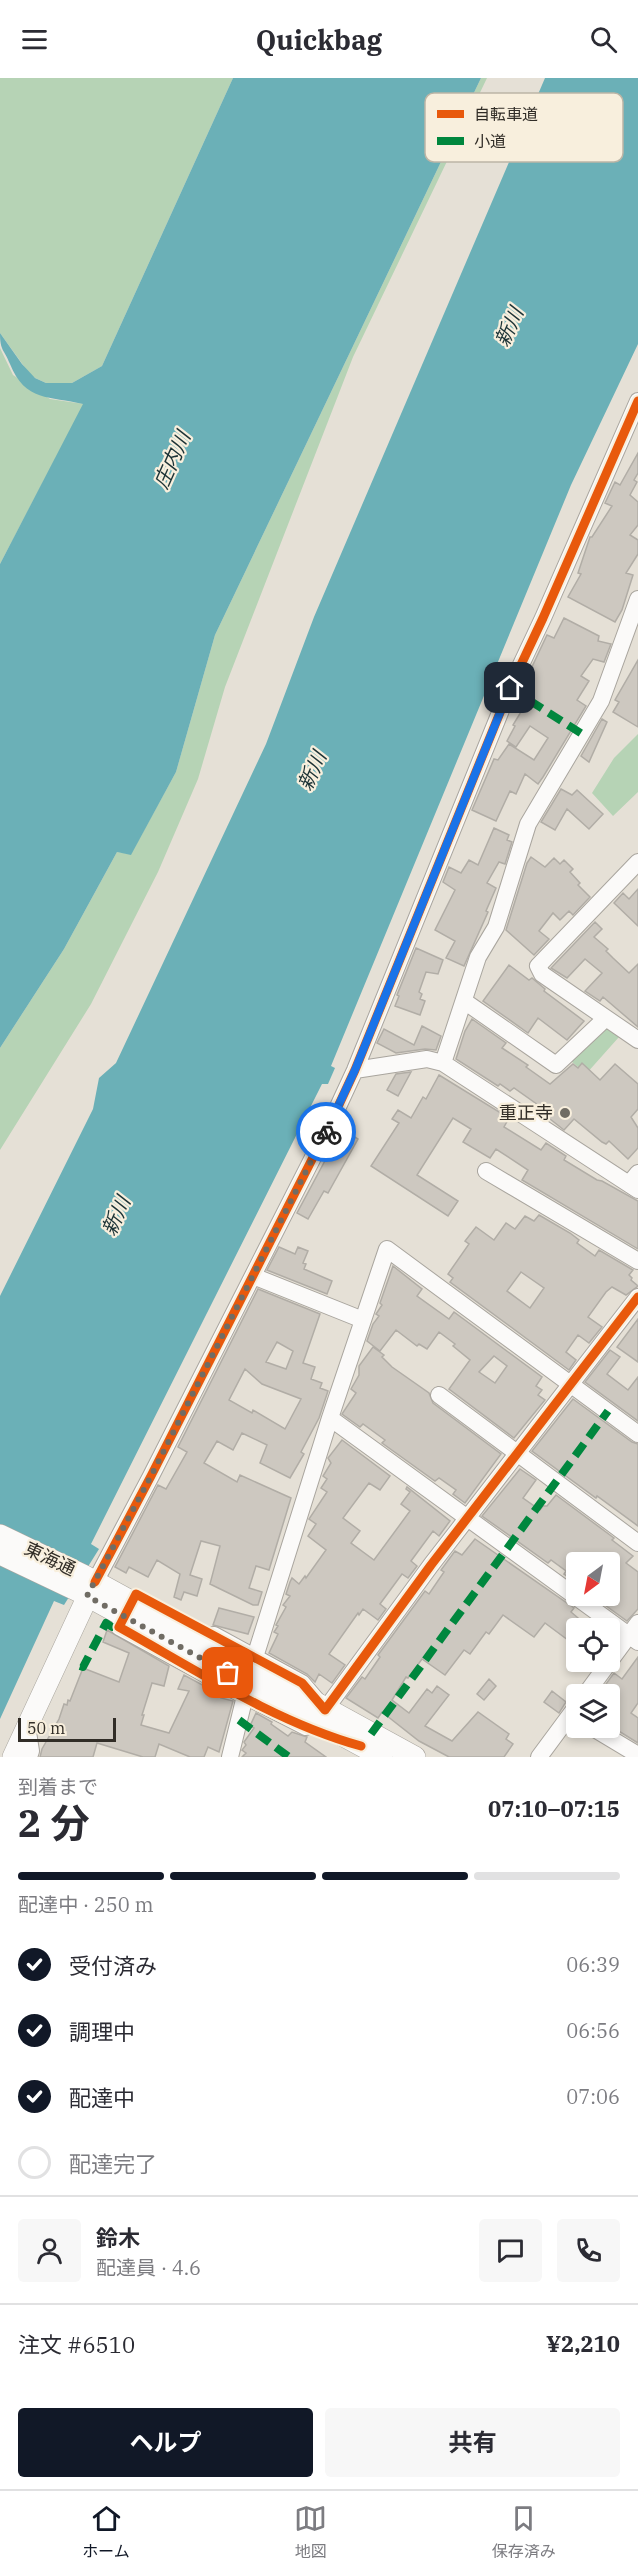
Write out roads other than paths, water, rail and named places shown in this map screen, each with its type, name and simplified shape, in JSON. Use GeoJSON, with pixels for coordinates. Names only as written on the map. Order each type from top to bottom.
{"type":"FeatureCollection","features":[{"type":"Feature","properties":{"kind":"main road","name":"東海通"},"geometry":{"type":"LineString","coordinates":[[0,1535],[382,1757]]}},
{"type":"Feature","properties":{"kind":"main road","name":"東海通"},"geometry":{"type":"LineString","coordinates":[[0,1554],[86,1586],[415,1757]]}},
{"type":"Feature","properties":{"kind":"main road"},"geometry":{"type":"LineString","coordinates":[[13,1757],[86,1586]]}},
{"type":"Feature","properties":{"kind":"street"},"geometry":{"type":"LineString","coordinates":[[86,1586],[253,1276],[330,1124],[355,1070],[510,688],[638,400]]}},
{"type":"Feature","properties":{"kind":"street"},"geometry":{"type":"LineString","coordinates":[[443,1063],[478,957],[496,927],[528,824],[602,701],[638,599]]}},
{"type":"Feature","properties":{"kind":"street"},"geometry":{"type":"LineString","coordinates":[[638,862],[537,966],[542,974],[638,1040]]}},
{"type":"Feature","properties":{"kind":"street"},"geometry":{"type":"LineString","coordinates":[[464,1001],[556,1065],[606,1018]]}},
{"type":"Feature","properties":{"kind":"street"},"geometry":{"type":"LineString","coordinates":[[355,1070],[427,1059],[443,1063],[635,1182]]}},
{"type":"Feature","properties":{"kind":"street"},"geometry":{"type":"LineString","coordinates":[[486,1171],[638,1261]]}},
{"type":"Feature","properties":{"kind":"street"},"geometry":{"type":"LineString","coordinates":[[255,1657],[330,1418],[387,1249],[638,1434]]}},
{"type":"Feature","properties":{"kind":"street"},"geometry":{"type":"LineString","coordinates":[[253,1276],[363,1320]]}},
{"type":"Feature","properties":{"kind":"street"},"geometry":{"type":"LineString","coordinates":[[135,1596],[136,1594],[302,1683],[325,1710],[467,1517],[638,1297]]}},
{"type":"Feature","properties":{"kind":"street"},"geometry":{"type":"LineString","coordinates":[[439,1395],[638,1543]]}},
{"type":"Feature","properties":{"kind":"street"},"geometry":{"type":"LineString","coordinates":[[330,1418],[467,1517],[635,1633],[594,1684]]}},
{"type":"Feature","properties":{"kind":"street"},"geometry":{"type":"LineString","coordinates":[[120,1625],[119,1627],[245,1696],[323,1735],[361,1746]]}},
{"type":"Feature","properties":{"kind":"street"},"geometry":{"type":"LineString","coordinates":[[230,1757],[245,1696]]}},
{"type":"Feature","properties":{"kind":"street"},"geometry":{"type":"LineString","coordinates":[[540,1757],[566,1723]]}},
{"type":"Feature","properties":{"kind":"street"},"geometry":{"type":"LineString","coordinates":[[27,1726],[31,1751],[29,1757]]}},
{"type":"Feature","properties":{"kind":"street"},"geometry":{"type":"LineString","coordinates":[[610,1738],[638,1755]]}},
{"type":"Feature","properties":{"kind":"water","name":"庄内川"},"geometry":{"type":"Polygon","coordinates":[[[233,78],[481,78],[474,93],[425,93],[425,162],[441,162],[215,635],[176,772],[131,855],[117,852],[64,949],[0,1048],[0,564],[83,404],[49,398],[23,385],[3,350],[0,333],[22,364],[35,378],[46,383],[72,383],[102,366],[233,78]]]}},
{"type":"Feature","properties":{"kind":"water","name":"新川"},"geometry":{"type":"Polygon","coordinates":[[[545,78],[638,78],[638,344],[571,485],[331,1066],[335,1068],[328,1084],[322,1084],[91,1544],[99,1549],[64,1605],[54,1601],[0,1719],[0,1296],[93,1109],[99,1078],[116,1063],[266,744],[314,617],[509,162],[623,162],[623,93],[539,93],[545,78]]]}},
{"type":"Feature","properties":{"kind":"place","name":"重正寺"},"geometry":{"type":"Point","coordinates":[565,1113]}}]}
